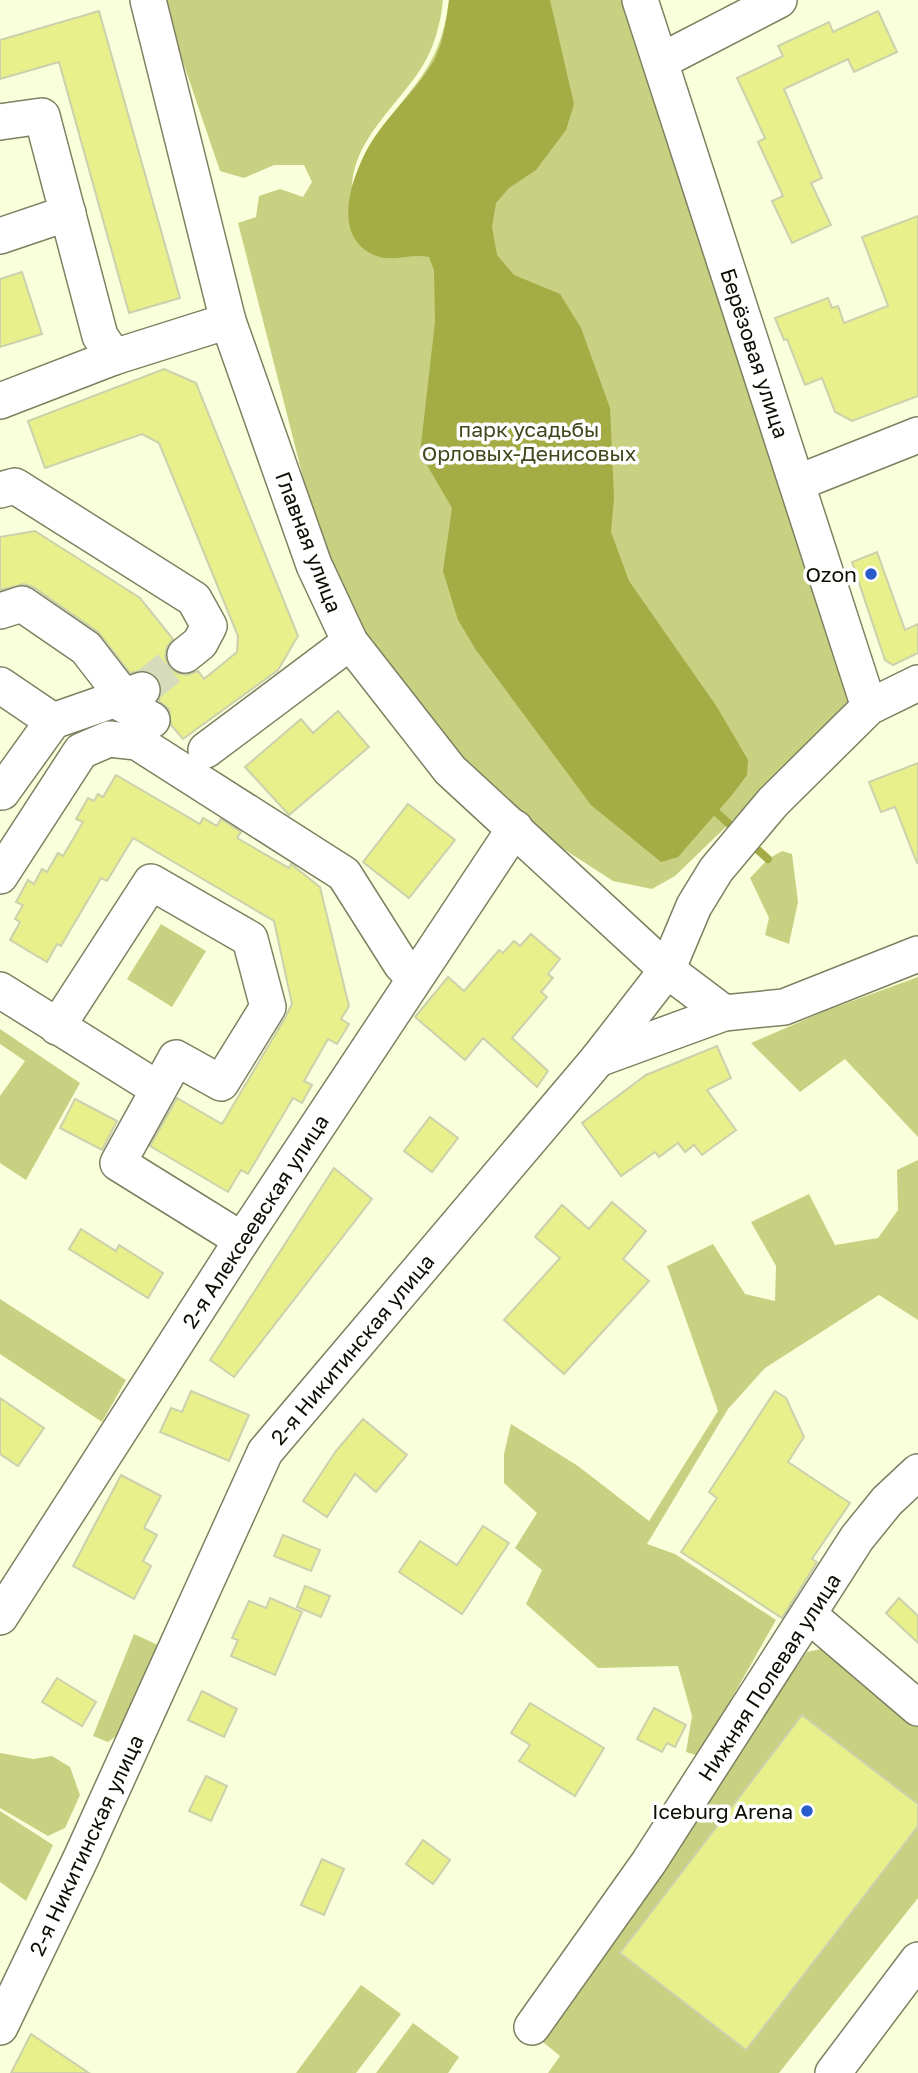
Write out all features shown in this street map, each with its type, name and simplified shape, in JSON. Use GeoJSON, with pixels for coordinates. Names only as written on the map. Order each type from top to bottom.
{"type":"FeatureCollection","features":[{"type":"Feature","properties":{"kind":"street","name":"Главная улица"},"geometry":{"type":"LineString","coordinates":[[148,0],[228,321],[314,565],[350,642],[450,770],[667,970]]}},
{"type":"Feature","properties":{"kind":"street","name":"Берёзовая улица"},"geometry":{"type":"LineString","coordinates":[[640,0],[869,707]]}},
{"type":"Feature","properties":{"kind":"street"},"geometry":{"type":"LineString","coordinates":[[661,61],[779,0]]}},
{"type":"Feature","properties":{"kind":"street"},"geometry":{"type":"LineString","coordinates":[[0,122],[42,116],[100,336],[114,357]]}},
{"type":"Feature","properties":{"kind":"street"},"geometry":{"type":"LineString","coordinates":[[0,236],[68,213]]}},
{"type":"Feature","properties":{"kind":"street"},"geometry":{"type":"LineString","coordinates":[[0,401],[114,357],[228,321]]}},
{"type":"Feature","properties":{"kind":"street"},"geometry":{"type":"LineString","coordinates":[[797,484],[918,435]]}},
{"type":"Feature","properties":{"kind":"street"},"geometry":{"type":"LineString","coordinates":[[0,490],[15,486],[194,599],[209,626],[200,643],[185,655]]}},
{"type":"Feature","properties":{"kind":"street"},"geometry":{"type":"LineString","coordinates":[[0,611],[22,604],[33,611],[86,648],[133,702],[53,721],[2,792],[0,790]]}},
{"type":"Feature","properties":{"kind":"street"},"geometry":{"type":"LineString","coordinates":[[206,750],[350,642]]}},
{"type":"Feature","properties":{"kind":"street","name":"2-я Никитинская улица"},"geometry":{"type":"LineString","coordinates":[[0,2027],[76,1869],[265,1452],[598,1059],[667,970],[694,906],[716,870],[773,802],[869,707],[918,683]]}},
{"type":"Feature","properties":{"kind":"street"},"geometry":{"type":"LineString","coordinates":[[0,685],[53,721]]}},
{"type":"Feature","properties":{"kind":"street"},"geometry":{"type":"LineString","coordinates":[[0,876],[81,751],[109,739],[136,742],[344,874],[401,964],[414,978]]}},
{"type":"Feature","properties":{"kind":"street","name":"2-я Алексеевская улица"},"geometry":{"type":"LineString","coordinates":[[0,1617],[242,1240],[515,828]]}},
{"type":"Feature","properties":{"kind":"street"},"geometry":{"type":"LineString","coordinates":[[57,1027],[151,882],[250,939],[268,1007],[221,1083],[176,1058],[118,1163],[242,1240]]}},
{"type":"Feature","properties":{"kind":"street"},"geometry":{"type":"LineString","coordinates":[[598,1059],[724,1013],[784,1007],[918,954]]}},
{"type":"Feature","properties":{"kind":"street"},"geometry":{"type":"LineString","coordinates":[[667,970],[724,1013]]}},
{"type":"Feature","properties":{"kind":"street"},"geometry":{"type":"LineString","coordinates":[[0,990],[159,1089]]}},
{"type":"Feature","properties":{"kind":"street","name":"Нижняя Полевая улица"},"geometry":{"type":"LineString","coordinates":[[532,2027],[649,1862],[857,1538],[887,1501],[918,1472]]}},
{"type":"Feature","properties":{"kind":"street"},"geometry":{"type":"LineString","coordinates":[[810,1615],[918,1709]]}},
{"type":"Feature","properties":{"kind":"street"},"geometry":{"type":"LineString","coordinates":[[833,2073],[918,1961]]}},
{"type":"Feature","properties":{"kind":"green space","name":"парк усадьбы Орловых-Денисовых"},"geometry":{"type":"Polygon","coordinates":[[[162,0],[443,0],[441,17],[430,52],[360,153],[352,186],[369,146],[429,64],[438,46],[449,0],[626,0],[854,703],[675,876],[652,889],[613,881],[553,842],[434,730],[394,678],[352,612],[315,524],[238,223],[256,217],[259,196],[280,189],[303,197],[312,182],[304,165],[274,165],[244,178],[220,171],[162,0]]]}},
{"type":"Feature","properties":{"kind":"green space"},"geometry":{"type":"Polygon","coordinates":[[[782,851],[792,854],[798,902],[789,944],[765,935],[769,918],[750,878],[768,859],[782,851]]]}},
{"type":"Feature","properties":{"kind":"green space"},"geometry":{"type":"Polygon","coordinates":[[[161,924],[206,951],[172,1007],[127,979],[161,924]]]}},
{"type":"Feature","properties":{"kind":"green space"},"geometry":{"type":"Polygon","coordinates":[[[918,977],[918,1137],[845,1059],[800,1092],[751,1043],[825,1011],[918,977]]]}},
{"type":"Feature","properties":{"kind":"green space"},"geometry":{"type":"Polygon","coordinates":[[[0,1029],[80,1083],[26,1180],[0,1163],[0,1096],[25,1061],[0,1044],[0,1029]]]}},
{"type":"Feature","properties":{"kind":"green space"},"geometry":{"type":"Polygon","coordinates":[[[918,1160],[918,1320],[879,1295],[765,1368],[728,1409],[647,1544],[675,1554],[776,1620],[699,1756],[686,1752],[692,1716],[678,1666],[598,1668],[526,1604],[542,1570],[515,1548],[537,1513],[504,1483],[504,1454],[511,1424],[578,1466],[649,1521],[718,1411],[667,1266],[713,1244],[745,1294],[775,1301],[776,1266],[751,1222],[809,1194],[835,1245],[878,1238],[898,1210],[897,1170],[918,1160]]]}},
{"type":"Feature","properties":{"kind":"green space"},"geometry":{"type":"Polygon","coordinates":[[[0,1299],[126,1380],[102,1422],[0,1354],[0,1299]]]}},
{"type":"Feature","properties":{"kind":"green space"},"geometry":{"type":"Polygon","coordinates":[[[134,1634],[158,1645],[127,1728],[108,1742],[93,1736],[134,1634]]]}},
{"type":"Feature","properties":{"kind":"green space","name":"Iceburg Arena"},"geometry":{"type":"Polygon","coordinates":[[[830,1647],[918,1724],[918,1898],[779,2073],[548,2073],[560,2056],[538,2038],[807,1652],[830,1647]]]}},
{"type":"Feature","properties":{"kind":"green space"},"geometry":{"type":"Polygon","coordinates":[[[0,1753],[33,1759],[52,1756],[70,1767],[80,1795],[65,1828],[48,1836],[0,1808],[0,1753]]]}},
{"type":"Feature","properties":{"kind":"green space"},"geometry":{"type":"Polygon","coordinates":[[[0,1811],[53,1845],[26,1901],[0,1882],[0,1811]]]}},
{"type":"Feature","properties":{"kind":"green space"},"geometry":{"type":"Polygon","coordinates":[[[361,1985],[401,2014],[356,2073],[296,2073],[361,1985]]]}},
{"type":"Feature","properties":{"kind":"green space"},"geometry":{"type":"Polygon","coordinates":[[[413,2023],[459,2057],[448,2073],[376,2073],[413,2023]]]}},
{"type":"Feature","properties":{"kind":"shaded area"},"geometry":{"type":"Polygon","coordinates":[[[449,0],[550,0],[574,104],[566,130],[536,170],[509,188],[496,203],[492,227],[497,255],[514,275],[560,294],[581,328],[610,408],[614,498],[611,532],[629,581],[717,707],[748,760],[747,775],[732,795],[678,857],[661,862],[591,805],[476,650],[458,620],[443,571],[452,508],[420,453],[435,322],[434,270],[429,257],[386,258],[372,254],[360,245],[352,233],[349,205],[356,175],[368,148],[382,127],[434,60],[443,35],[449,0]]]}},
{"type":"Feature","properties":{"kind":"building"},"geometry":{"type":"Polygon","coordinates":[[[99,11],[180,298],[129,313],[59,62],[0,79],[0,40],[99,11]]]}},
{"type":"Feature","properties":{"kind":"building"},"geometry":{"type":"Polygon","coordinates":[[[878,11],[897,52],[854,72],[848,59],[784,89],[822,178],[811,183],[831,225],[792,243],[772,201],[783,196],[758,142],[765,138],[737,78],[783,56],[778,46],[829,22],[833,32],[878,11]]]}},
{"type":"Feature","properties":{"kind":"building"},"geometry":{"type":"Polygon","coordinates":[[[918,216],[918,396],[852,421],[835,412],[822,378],[805,385],[787,339],[784,340],[775,318],[828,298],[832,308],[838,306],[844,323],[888,306],[862,237],[918,216]]]}},
{"type":"Feature","properties":{"kind":"building"},"geometry":{"type":"Polygon","coordinates":[[[22,272],[42,334],[0,347],[0,279],[22,272]]]}},
{"type":"Feature","properties":{"kind":"building"},"geometry":{"type":"Polygon","coordinates":[[[164,369],[196,383],[298,636],[278,670],[183,739],[171,725],[169,709],[159,701],[161,684],[155,674],[145,670],[130,673],[98,632],[33,587],[24,584],[0,590],[0,537],[35,531],[140,598],[173,639],[167,647],[165,657],[169,667],[177,673],[187,675],[198,671],[204,679],[237,652],[238,636],[159,443],[142,434],[45,468],[28,421],[164,369]]]}},
{"type":"Feature","properties":{"kind":"building"},"geometry":{"type":"Polygon","coordinates":[[[877,552],[905,630],[918,624],[918,653],[893,665],[885,660],[852,562],[877,552]]]}},
{"type":"Feature","properties":{"kind":"building"},"geometry":{"type":"Polygon","coordinates":[[[338,711],[369,747],[289,815],[245,767],[301,719],[313,733],[338,711]]]}},
{"type":"Feature","properties":{"kind":"building"},"geometry":{"type":"Polygon","coordinates":[[[918,763],[917,863],[895,807],[881,812],[869,782],[918,763]]]}},
{"type":"Feature","properties":{"kind":"building"},"geometry":{"type":"Polygon","coordinates":[[[116,775],[200,824],[203,818],[217,826],[221,819],[241,832],[237,838],[289,868],[291,864],[320,887],[349,1006],[341,1019],[349,1024],[337,1044],[328,1039],[304,1081],[312,1085],[302,1103],[293,1098],[248,1174],[241,1170],[228,1192],[150,1146],[177,1098],[222,1124],[285,1018],[292,1004],[274,921],[133,838],[107,881],[101,878],[61,946],[57,944],[47,962],[10,940],[20,922],[15,919],[23,905],[16,902],[28,880],[34,884],[42,869],[47,872],[58,853],[63,856],[83,822],[76,819],[88,798],[94,801],[98,794],[103,797],[116,775]]]}},
{"type":"Feature","properties":{"kind":"building"},"geometry":{"type":"Polygon","coordinates":[[[408,804],[455,840],[409,898],[363,862],[408,804]]]}},
{"type":"Feature","properties":{"kind":"building"},"geometry":{"type":"Polygon","coordinates":[[[531,934],[560,959],[548,974],[553,978],[541,992],[547,997],[512,1038],[548,1071],[537,1087],[483,1038],[465,1060],[415,1017],[448,977],[464,991],[499,950],[503,953],[514,941],[520,946],[531,934]]]}},
{"type":"Feature","properties":{"kind":"building"},"geometry":{"type":"Polygon","coordinates":[[[717,1046],[731,1078],[707,1090],[736,1130],[702,1155],[694,1145],[685,1152],[678,1143],[659,1157],[655,1152],[621,1176],[582,1123],[646,1075],[717,1046]]]}},
{"type":"Feature","properties":{"kind":"building"},"geometry":{"type":"Polygon","coordinates":[[[75,1099],[117,1121],[102,1150],[60,1128],[75,1099]]]}},
{"type":"Feature","properties":{"kind":"building"},"geometry":{"type":"Polygon","coordinates":[[[430,1117],[458,1138],[432,1172],[404,1151],[430,1117]]]}},
{"type":"Feature","properties":{"kind":"building"},"geometry":{"type":"Polygon","coordinates":[[[334,1168],[372,1199],[234,1377],[210,1360],[334,1168]]]}},
{"type":"Feature","properties":{"kind":"building"},"geometry":{"type":"Polygon","coordinates":[[[612,1202],[646,1231],[623,1259],[649,1281],[564,1374],[504,1320],[560,1258],[535,1237],[562,1205],[589,1229],[612,1202]]]}},
{"type":"Feature","properties":{"kind":"building"},"geometry":{"type":"Polygon","coordinates":[[[81,1229],[116,1251],[119,1245],[163,1273],[148,1298],[69,1249],[81,1229]]]}},
{"type":"Feature","properties":{"kind":"building"},"geometry":{"type":"Polygon","coordinates":[[[191,1391],[249,1415],[229,1461],[160,1432],[171,1408],[182,1412],[191,1391]]]}},
{"type":"Feature","properties":{"kind":"building"},"geometry":{"type":"Polygon","coordinates":[[[775,1391],[786,1398],[804,1437],[788,1462],[850,1503],[812,1559],[817,1562],[782,1618],[681,1552],[717,1498],[709,1492],[775,1391]]]}},
{"type":"Feature","properties":{"kind":"building"},"geometry":{"type":"Polygon","coordinates":[[[0,1398],[44,1428],[18,1466],[0,1454],[0,1398]]]}},
{"type":"Feature","properties":{"kind":"building"},"geometry":{"type":"Polygon","coordinates":[[[363,1419],[407,1455],[376,1492],[355,1474],[327,1517],[303,1501],[336,1451],[363,1419]]]}},
{"type":"Feature","properties":{"kind":"building"},"geometry":{"type":"Polygon","coordinates":[[[121,1475],[161,1496],[144,1528],[157,1535],[143,1561],[151,1566],[134,1599],[73,1566],[121,1475]]]}},
{"type":"Feature","properties":{"kind":"building"},"geometry":{"type":"Polygon","coordinates":[[[483,1526],[509,1543],[462,1614],[399,1572],[420,1541],[457,1565],[483,1526]]]}},
{"type":"Feature","properties":{"kind":"building"},"geometry":{"type":"Polygon","coordinates":[[[283,1535],[320,1550],[311,1571],[274,1556],[283,1535]]]}},
{"type":"Feature","properties":{"kind":"building"},"geometry":{"type":"Polygon","coordinates":[[[305,1586],[330,1596],[321,1617],[297,1607],[305,1586]]]}},
{"type":"Feature","properties":{"kind":"building"},"geometry":{"type":"Polygon","coordinates":[[[270,1598],[302,1612],[275,1675],[231,1656],[238,1640],[232,1638],[249,1601],[266,1608],[270,1598]]]}},
{"type":"Feature","properties":{"kind":"building"},"geometry":{"type":"Polygon","coordinates":[[[899,1598],[918,1616],[918,1643],[886,1613],[899,1598]]]}},
{"type":"Feature","properties":{"kind":"building"},"geometry":{"type":"Polygon","coordinates":[[[57,1678],[96,1702],[82,1726],[42,1702],[57,1678]]]}},
{"type":"Feature","properties":{"kind":"building"},"geometry":{"type":"Polygon","coordinates":[[[202,1691],[237,1709],[224,1737],[188,1720],[202,1691]]]}},
{"type":"Feature","properties":{"kind":"building"},"geometry":{"type":"Polygon","coordinates":[[[530,1703],[604,1748],[575,1796],[519,1761],[530,1745],[511,1733],[530,1703]]]}},
{"type":"Feature","properties":{"kind":"building"},"geometry":{"type":"Polygon","coordinates":[[[654,1708],[686,1725],[675,1747],[667,1743],[662,1752],[637,1739],[654,1708]]]}},
{"type":"Feature","properties":{"kind":"building"},"geometry":{"type":"Polygon","coordinates":[[[802,1715],[918,1804],[918,1826],[746,2050],[620,1953],[802,1715]]]}},
{"type":"Feature","properties":{"kind":"building"},"geometry":{"type":"Polygon","coordinates":[[[206,1776],[227,1786],[211,1821],[189,1811],[206,1776]]]}},
{"type":"Feature","properties":{"kind":"building"},"geometry":{"type":"Polygon","coordinates":[[[423,1840],[450,1860],[433,1884],[406,1864],[423,1840]]]}},
{"type":"Feature","properties":{"kind":"building"},"geometry":{"type":"Polygon","coordinates":[[[322,1859],[344,1869],[324,1915],[301,1905],[322,1859]]]}},
{"type":"Feature","properties":{"kind":"building"},"geometry":{"type":"Polygon","coordinates":[[[31,2034],[89,2073],[11,2073],[31,2034]]]}},
{"type":"Feature","properties":{"kind":"waterway"},"geometry":{"type":"LineString","coordinates":[[717,813],[738,832]]}},
{"type":"Feature","properties":{"kind":"waterway"},"geometry":{"type":"LineString","coordinates":[[750,843],[768,859]]}},
{"type":"Feature","properties":{"kind":"tunnel"},"geometry":{"type":"LineString","coordinates":[[142,690],[185,655]]}},
{"type":"Feature","properties":{"kind":"place","name":"Ozon"},"geometry":{"type":"Point","coordinates":[871,574]}},
{"type":"Feature","properties":{"kind":"place","name":"Iceburg Arena"},"geometry":{"type":"Point","coordinates":[807,1811]}}]}
